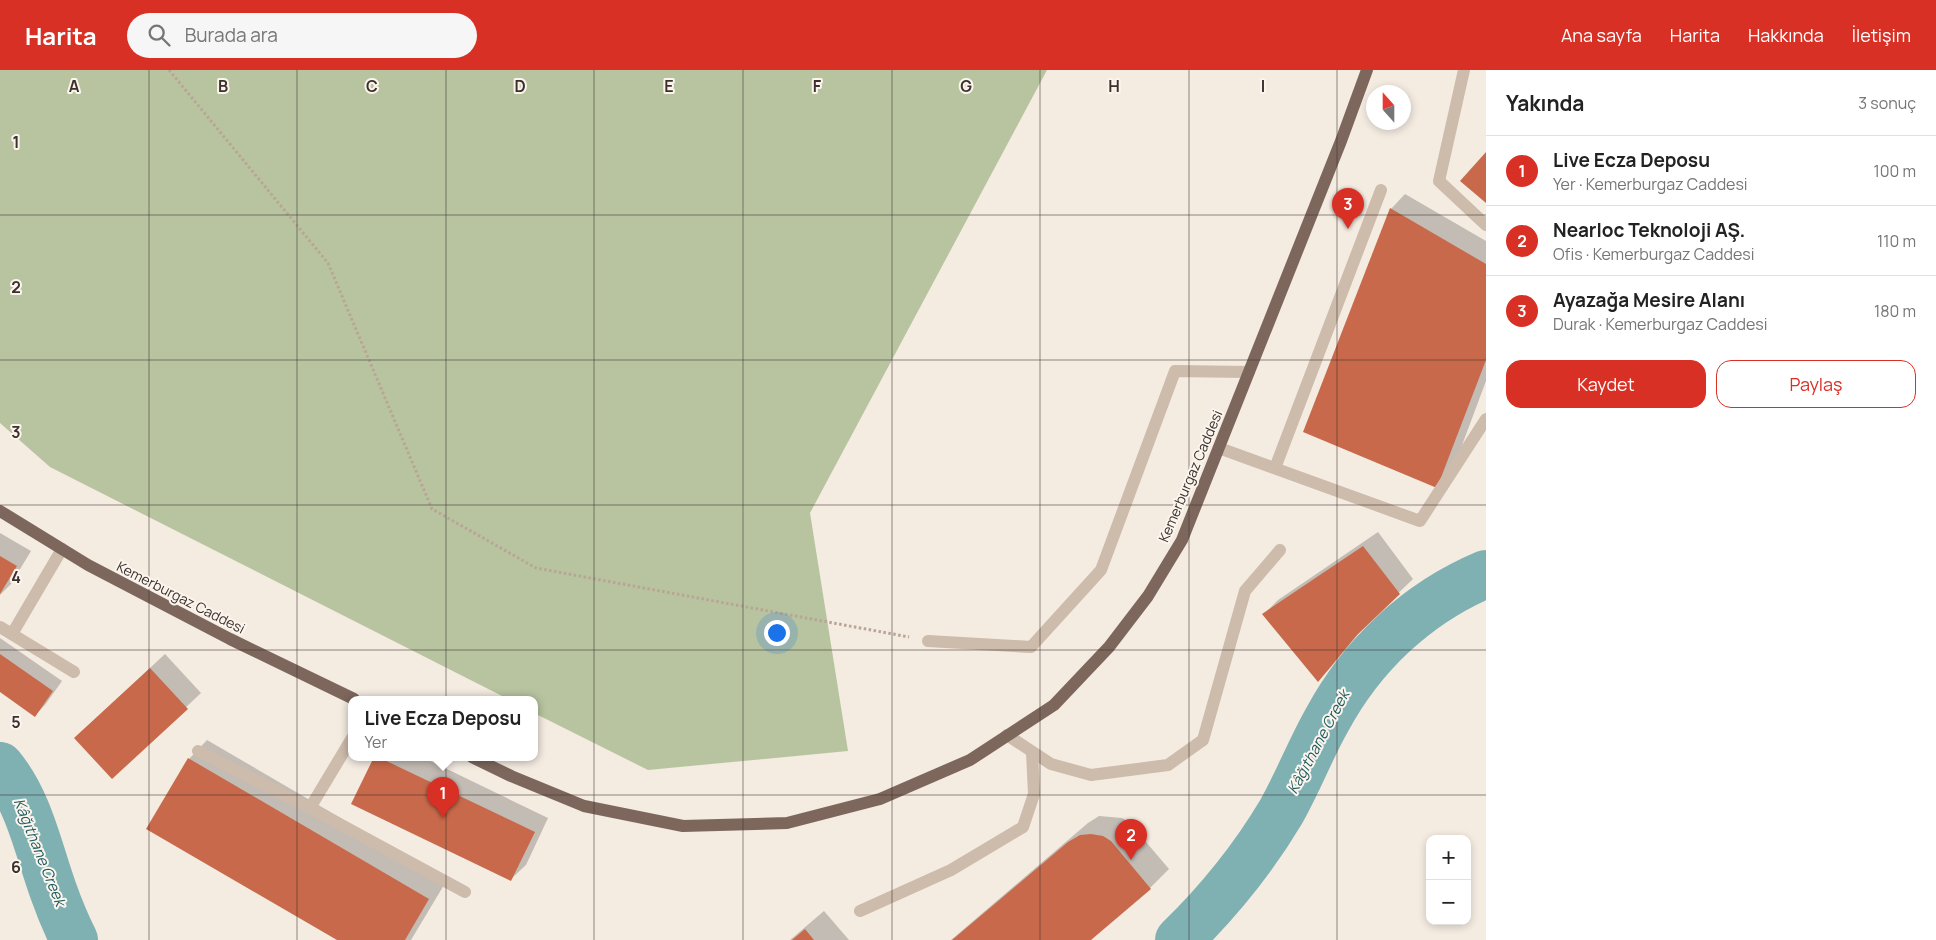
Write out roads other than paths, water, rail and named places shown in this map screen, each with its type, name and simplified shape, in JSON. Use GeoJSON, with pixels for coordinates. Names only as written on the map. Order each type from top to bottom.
{"type":"FeatureCollection","features":[{"type":"Feature","properties":{"kind":"main road","name":"Kemerburgaz Caddesi"},"geometry":{"type":"LineString","coordinates":[[480,761],[511,776],[584,806],[684,826],[787,823],[880,799],[970,760],[1054,705],[1109,647],[1148,596],[1182,540],[1367,70]]}},
{"type":"Feature","properties":{"kind":"main road","name":"Kemerburgaz Caddesi"},"geometry":{"type":"LineString","coordinates":[[0,511],[88,565],[222,635],[348,696]]}},
{"type":"Feature","properties":{"kind":"lane"},"geometry":{"type":"LineString","coordinates":[[1464,70],[1439,181],[1486,225]]}},
{"type":"Feature","properties":{"kind":"lane"},"geometry":{"type":"LineString","coordinates":[[1275,468],[1381,190]]}},
{"type":"Feature","properties":{"kind":"lane"},"geometry":{"type":"LineString","coordinates":[[928,641],[1031,647],[1101,570],[1175,371],[1249,372]]}},
{"type":"Feature","properties":{"kind":"lane"},"geometry":{"type":"LineString","coordinates":[[1219,448],[1420,521],[1486,419]]}},
{"type":"Feature","properties":{"kind":"lane"},"geometry":{"type":"LineString","coordinates":[[12,634],[62,549]]}},
{"type":"Feature","properties":{"kind":"lane"},"geometry":{"type":"LineString","coordinates":[[1007,735],[1051,764],[1091,775],[1168,765],[1203,740],[1245,591],[1280,550]]}},
{"type":"Feature","properties":{"kind":"lane"},"geometry":{"type":"LineString","coordinates":[[0,627],[74,672]]}},
{"type":"Feature","properties":{"kind":"lane"},"geometry":{"type":"LineString","coordinates":[[310,808],[348,745]]}},
{"type":"Feature","properties":{"kind":"lane"},"geometry":{"type":"LineString","coordinates":[[198,751],[310,808],[465,892]]}},
{"type":"Feature","properties":{"kind":"lane"},"geometry":{"type":"LineString","coordinates":[[860,911],[951,870],[1023,827],[1034,794],[1032,752]]}},
{"type":"Feature","properties":{"kind":"waterway","name":"Kâğıthane Creek"},"geometry":{"type":"LineString","coordinates":[[1179,940],[1207,911],[1259,846],[1281,812],[1315,743],[1341,696],[1374,653],[1415,616],[1437,600],[1486,574]]}},
{"type":"Feature","properties":{"kind":"waterway","name":"Kâğıthane Creek"},"geometry":{"type":"LineString","coordinates":[[0,766],[26,810],[55,896],[74,940]]}},
{"type":"Feature","properties":{"kind":"place","name":"Ayazağa Mesire Alanı"},"geometry":{"type":"Point","coordinates":[1348,229]}},
{"type":"Feature","properties":{"kind":"place","name":"Live Ecza Deposu"},"geometry":{"type":"Point","coordinates":[443,818]}},
{"type":"Feature","properties":{"kind":"place","name":"Nearloc Teknoloji AŞ."},"geometry":{"type":"Point","coordinates":[1131,860]}}]}
